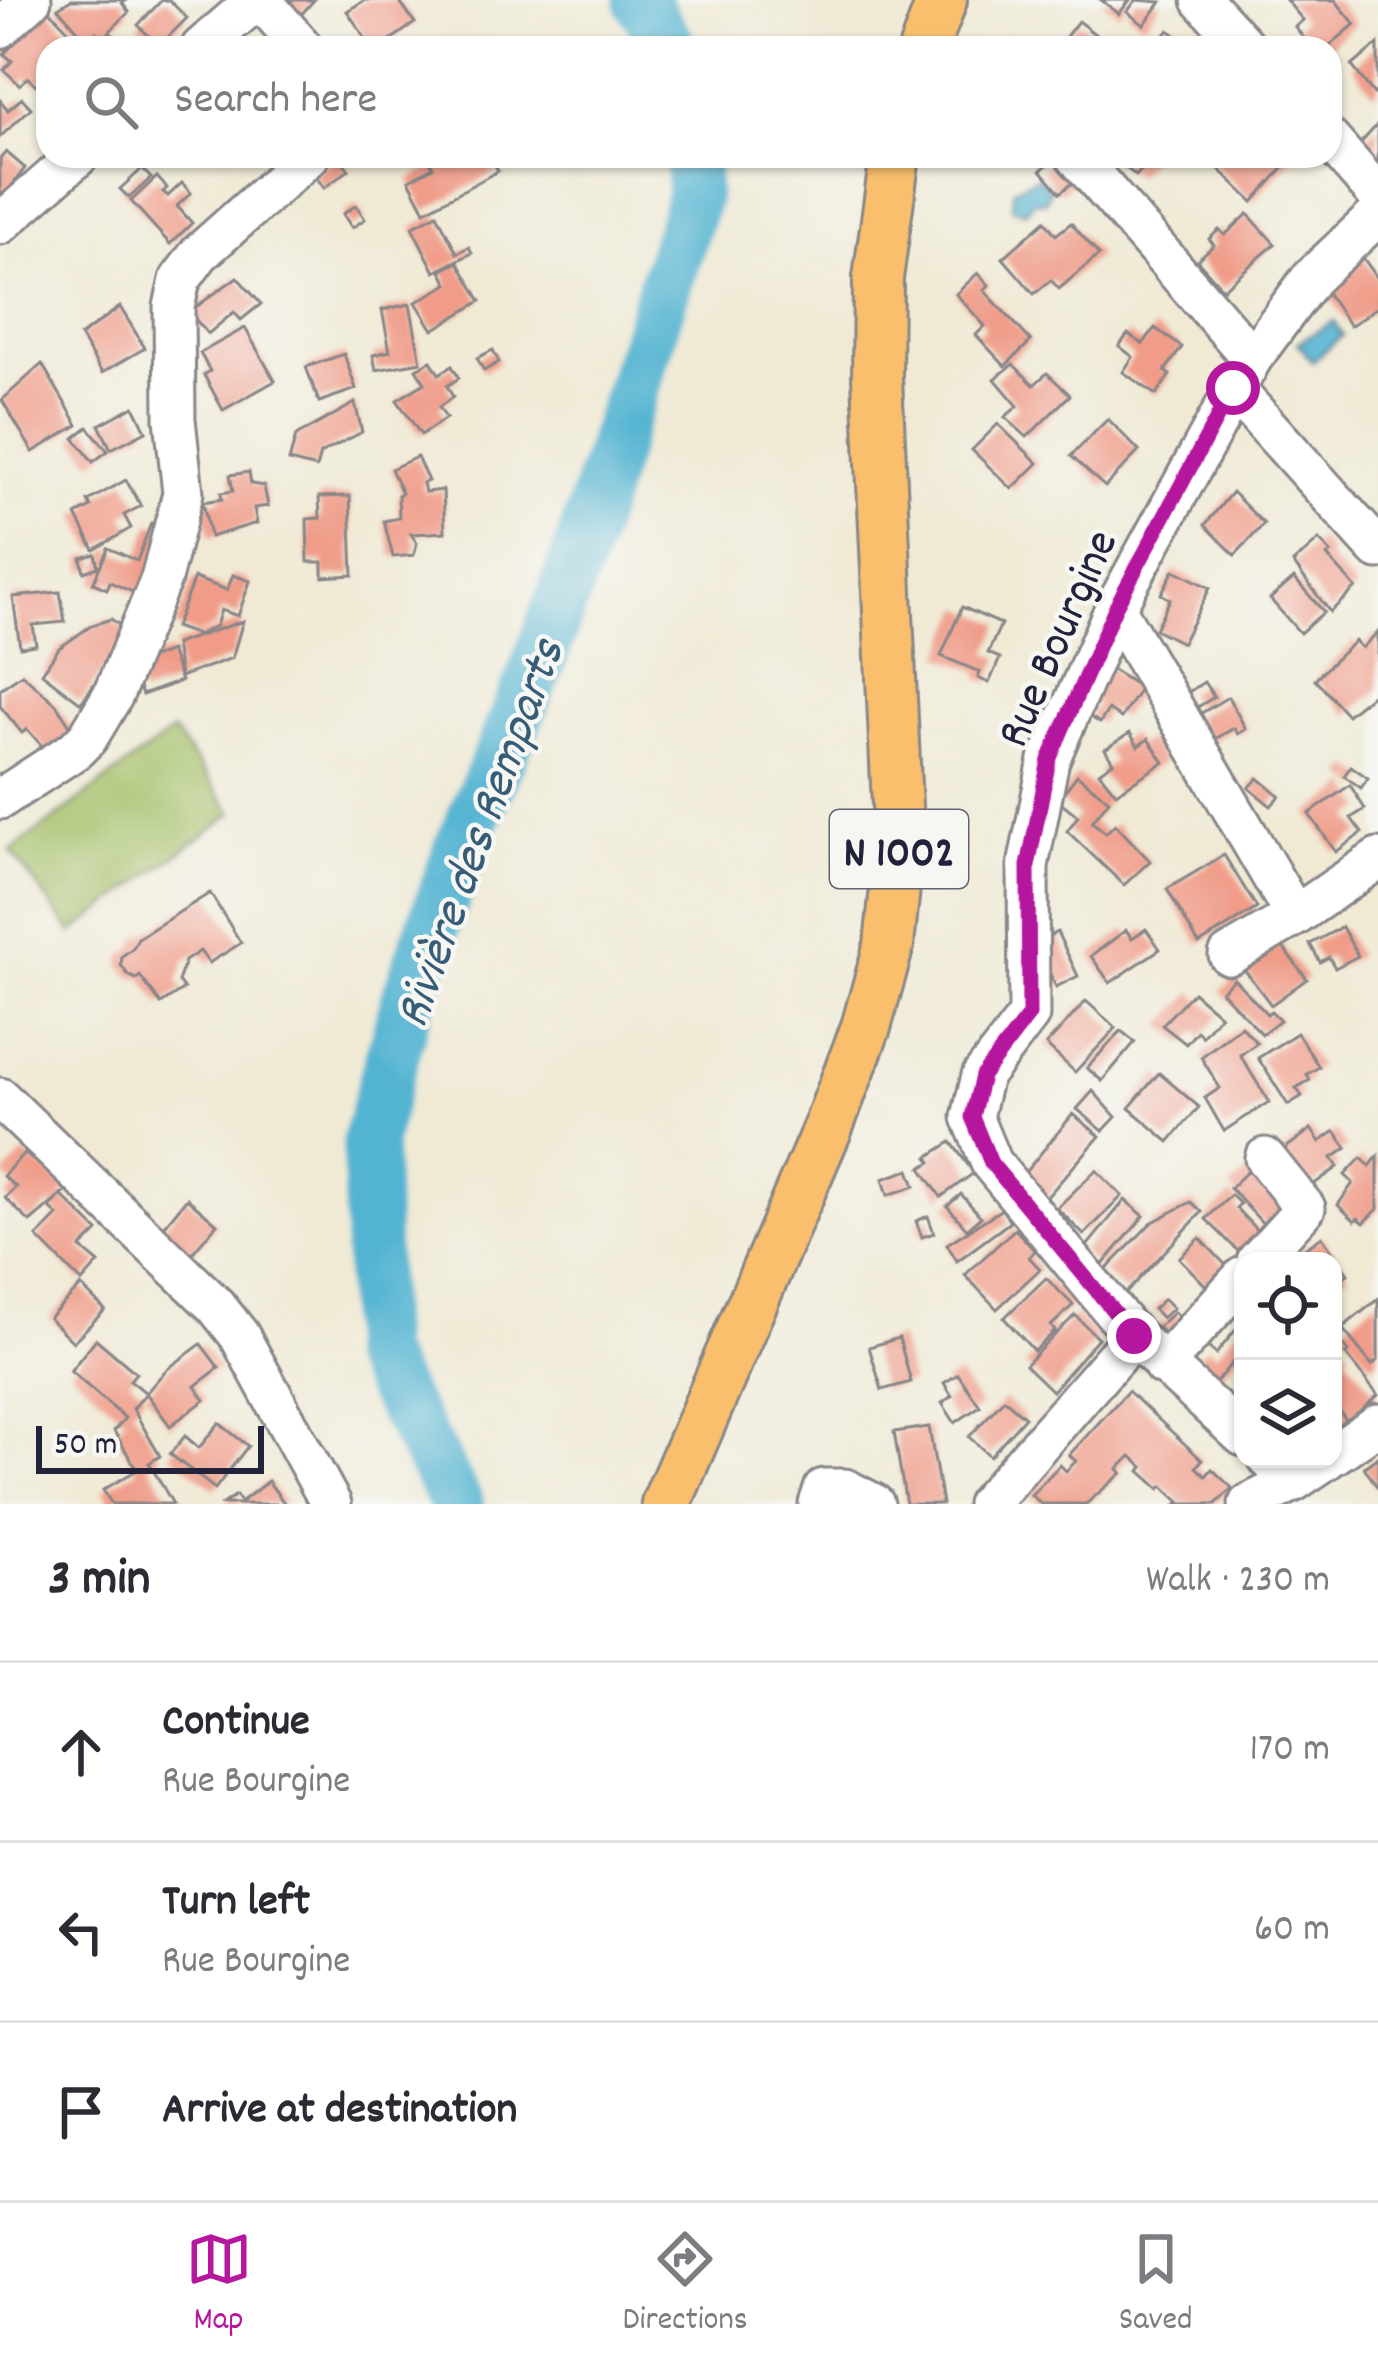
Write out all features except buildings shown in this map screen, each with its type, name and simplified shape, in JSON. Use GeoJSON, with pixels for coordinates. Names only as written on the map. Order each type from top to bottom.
{"type":"FeatureCollection","features":[{"type":"Feature","properties":{"kind":"main road"},"geometry":{"type":"LineString","coordinates":[[928,36],[942,0]]}},
{"type":"Feature","properties":{"kind":"main road","name":"N 1002"},"geometry":{"type":"LineString","coordinates":[[667,1502],[828,1127],[866,1027],[889,945],[899,850],[897,734],[877,377],[878,278],[893,168]]}},
{"type":"Feature","properties":{"kind":"street"},"geometry":{"type":"LineString","coordinates":[[0,28],[31,0]]}},
{"type":"Feature","properties":{"kind":"street"},"geometry":{"type":"LineString","coordinates":[[216,36],[259,0],[291,36]]}},
{"type":"Feature","properties":{"kind":"street"},"geometry":{"type":"LineString","coordinates":[[1202,0],[1235,36]]}},
{"type":"Feature","properties":{"kind":"street"},"geometry":{"type":"LineString","coordinates":[[1342,154],[1378,195]]}},
{"type":"Feature","properties":{"kind":"street"},"geometry":{"type":"LineString","coordinates":[[0,224],[64,168]]}},
{"type":"Feature","properties":{"kind":"street"},"geometry":{"type":"LineString","coordinates":[[0,799],[88,737],[112,695],[161,579],[183,493],[175,419],[174,308],[179,280],[199,254],[296,168]]}},
{"type":"Feature","properties":{"kind":"street"},"geometry":{"type":"LineString","coordinates":[[1085,168],[1378,549]]}},
{"type":"Feature","properties":{"kind":"street","name":"Rue Bourgine"},"geometry":{"type":"LineString","coordinates":[[1234,1428],[1134,1336],[991,1163],[972,1117],[982,1076],[1029,1015],[1028,866],[1049,760],[1115,608],[1243,373],[1312,277],[1378,215]]}},
{"type":"Feature","properties":{"kind":"street"},"geometry":{"type":"LineString","coordinates":[[1115,608],[1294,916]]}},
{"type":"Feature","properties":{"kind":"street"},"geometry":{"type":"LineString","coordinates":[[1228,955],[1378,859]]}},
{"type":"Feature","properties":{"kind":"street"},"geometry":{"type":"LineString","coordinates":[[0,1098],[216,1306],[239,1335],[331,1504]]}},
{"type":"Feature","properties":{"kind":"street"},"geometry":{"type":"LineString","coordinates":[[1265,1158],[1305,1208],[1265,1252]]}},
{"type":"Feature","properties":{"kind":"street"},"geometry":{"type":"LineString","coordinates":[[1163,1365],[1234,1286]]}},
{"type":"Feature","properties":{"kind":"street"},"geometry":{"type":"LineString","coordinates":[[987,1504],[1134,1336]]}},
{"type":"Feature","properties":{"kind":"street"},"geometry":{"type":"LineString","coordinates":[[1342,1449],[1378,1424]]}},
{"type":"Feature","properties":{"kind":"street"},"geometry":{"type":"LineString","coordinates":[[1249,1504],[1281,1470]]}},
{"type":"Feature","properties":{"kind":"street"},"geometry":{"type":"LineString","coordinates":[[819,1504],[824,1489],[845,1489],[874,1504]]}},
{"type":"Feature","properties":{"kind":"green space"},"geometry":{"type":"Polygon","coordinates":[[[173,731],[233,813],[72,933],[11,851],[173,731]]]}},
{"type":"Feature","properties":{"kind":"water"},"geometry":{"type":"Polygon","coordinates":[[[1037,177],[1051,189],[1045,202],[1034,201],[1025,212],[1012,208],[1013,190],[1037,177]]]}},
{"type":"Feature","properties":{"kind":"water"},"geometry":{"type":"Polygon","coordinates":[[[1334,321],[1342,336],[1312,362],[1298,343],[1334,321]]]}},
{"type":"Feature","properties":{"kind":"waterway","name":"Rivière des Remparts"},"geometry":{"type":"LineString","coordinates":[[641,0],[663,36]]}},
{"type":"Feature","properties":{"kind":"waterway","name":"Rivière des Remparts"},"geometry":{"type":"LineString","coordinates":[[457,1504],[374,1354],[369,1140],[409,995],[460,850],[532,680],[583,542],[693,197],[692,168]]}},
{"type":"Feature","properties":{"kind":"route"},"geometry":{"type":"LineString","coordinates":[[1134,1336],[991,1163],[972,1117],[982,1076],[1029,1015],[1028,866],[1049,760],[1115,608],[1233,388]]}}]}
